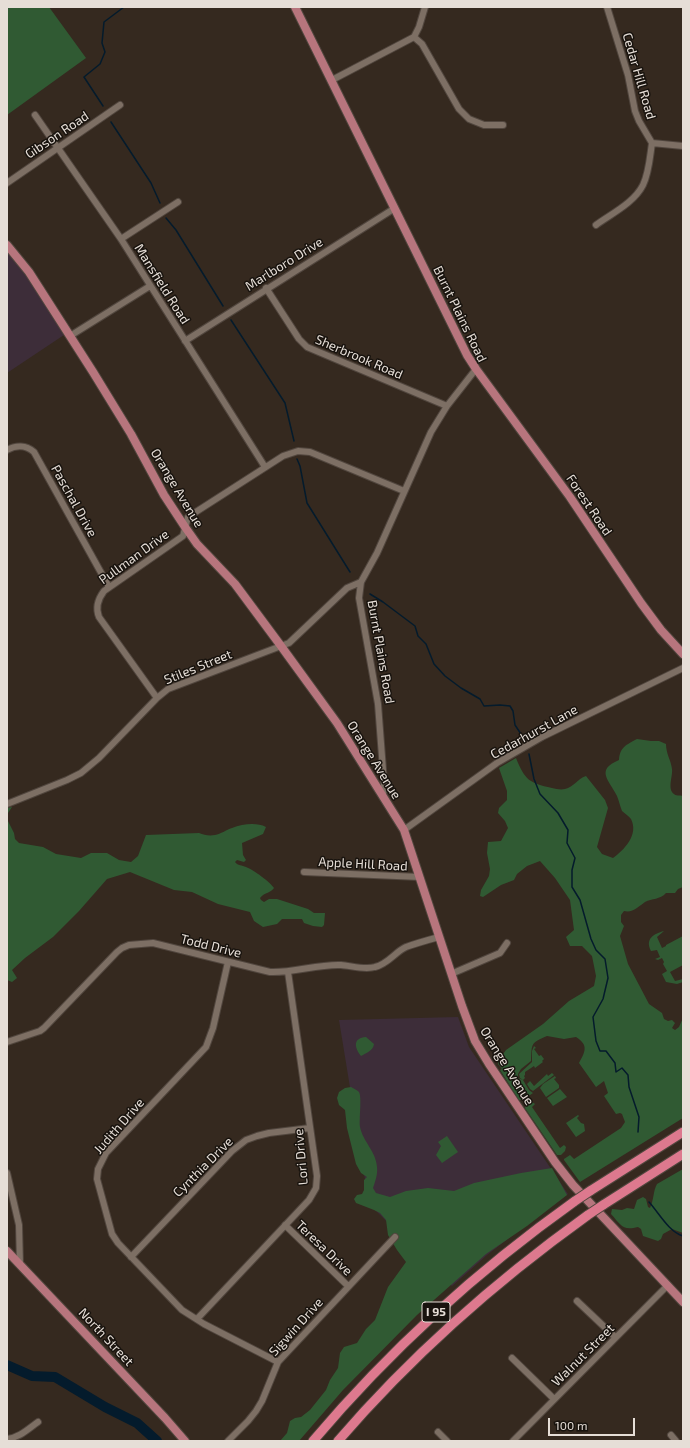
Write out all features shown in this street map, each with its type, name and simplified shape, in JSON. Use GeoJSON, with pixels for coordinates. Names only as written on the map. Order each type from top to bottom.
{"type":"FeatureCollection","features":[{"type":"Feature","properties":{"kind":"highway","name":"I 95"},"geometry":{"type":"LineString","coordinates":[[314,1441],[374,1373],[434,1314],[498,1259],[575,1201],[683,1132]]}},
{"type":"Feature","properties":{"kind":"highway","name":"I 95"},"geometry":{"type":"LineString","coordinates":[[338,1441],[395,1378],[457,1318],[518,1268],[588,1215],[683,1154]]}},
{"type":"Feature","properties":{"kind":"main road","name":"Burnt Plains Road"},"geometry":{"type":"LineString","coordinates":[[295,7],[467,355],[476,369]]}},
{"type":"Feature","properties":{"kind":"main road","name":"Orange Avenue"},"geometry":{"type":"LineString","coordinates":[[7,245],[29,272],[70,336],[131,434],[164,495],[185,527],[197,544],[235,584],[281,646],[336,723],[404,830],[451,974],[472,1032],[480,1049],[555,1162],[573,1185],[683,1302]]}},
{"type":"Feature","properties":{"kind":"main road","name":"Forest Road"},"geometry":{"type":"LineString","coordinates":[[476,369],[570,497],[640,603],[661,630],[683,654]]}},
{"type":"Feature","properties":{"kind":"main road","name":"North Street"},"geometry":{"type":"LineString","coordinates":[[7,1251],[185,1441]]}},
{"type":"Feature","properties":{"kind":"street"},"geometry":{"type":"LineString","coordinates":[[332,80],[414,37],[419,27],[425,7]]}},
{"type":"Feature","properties":{"kind":"street","name":"Cedar Hill Road"},"geometry":{"type":"LineString","coordinates":[[607,7],[628,75],[635,111],[643,129],[652,143]]}},
{"type":"Feature","properties":{"kind":"street"},"geometry":{"type":"LineString","coordinates":[[414,37],[422,44],[459,109],[469,120],[484,124],[503,125]]}},
{"type":"Feature","properties":{"kind":"street","name":"Gibson Road"},"geometry":{"type":"LineString","coordinates":[[7,183],[120,105]]}},
{"type":"Feature","properties":{"kind":"street","name":"Mansfield Road"},"geometry":{"type":"LineString","coordinates":[[35,115],[121,239],[265,467]]}},
{"type":"Feature","properties":{"kind":"street"},"geometry":{"type":"LineString","coordinates":[[596,225],[631,200],[638,193],[644,184],[648,170],[652,143],[683,146]]}},
{"type":"Feature","properties":{"kind":"street"},"geometry":{"type":"LineString","coordinates":[[121,239],[178,202]]}},
{"type":"Feature","properties":{"kind":"street","name":"Marlboro Drive"},"geometry":{"type":"LineString","coordinates":[[185,341],[266,288],[395,208]]}},
{"type":"Feature","properties":{"kind":"street"},"geometry":{"type":"LineString","coordinates":[[70,336],[150,286]]}},
{"type":"Feature","properties":{"kind":"street","name":"Sherbrook Road"},"geometry":{"type":"LineString","coordinates":[[266,288],[299,339],[307,347],[447,406]]}},
{"type":"Feature","properties":{"kind":"street","name":"Burnt Plains Road"},"geometry":{"type":"LineString","coordinates":[[383,798],[384,783],[379,710],[359,598],[361,582],[377,553],[426,442],[447,406],[476,369]]}},
{"type":"Feature","properties":{"kind":"street","name":"Paschal Drive"},"geometry":{"type":"LineString","coordinates":[[7,450],[13,447],[22,446],[31,449],[34,452],[109,587]]}},
{"type":"Feature","properties":{"kind":"street","name":"Pullman Drive"},"geometry":{"type":"LineString","coordinates":[[157,698],[98,614],[97,602],[109,587],[183,536],[188,517],[288,453],[303,451],[310,452],[404,491]]}},
{"type":"Feature","properties":{"kind":"street","name":"Stiles Street"},"geometry":{"type":"LineString","coordinates":[[7,804],[67,780],[80,773],[99,758],[157,698],[168,689],[289,643],[347,588],[361,582]]}},
{"type":"Feature","properties":{"kind":"street","name":"Cedarhurst Lane"},"geometry":{"type":"LineString","coordinates":[[404,830],[497,763],[542,737],[683,668]]}},
{"type":"Feature","properties":{"kind":"street","name":"Apple Hill Road"},"geometry":{"type":"LineString","coordinates":[[304,872],[420,877]]}},
{"type":"Feature","properties":{"kind":"street","name":"Todd Drive"},"geometry":{"type":"LineString","coordinates":[[7,1042],[40,1031],[44,1028],[117,952],[125,946],[138,943],[152,943],[270,972],[288,972],[340,965],[374,968],[386,962],[406,947],[439,937]]}},
{"type":"Feature","properties":{"kind":"street"},"geometry":{"type":"LineString","coordinates":[[451,974],[500,953],[507,942]]}},
{"type":"Feature","properties":{"kind":"street","name":"Judith Drive"},"geometry":{"type":"LineString","coordinates":[[228,962],[213,1028],[206,1048],[106,1153],[98,1169],[98,1178],[112,1234],[118,1243],[175,1304],[196,1319],[278,1362]]}},
{"type":"Feature","properties":{"kind":"street","name":"Lori Drive"},"geometry":{"type":"LineString","coordinates":[[196,1319],[309,1200],[316,1188],[310,1128],[288,972]]}},
{"type":"Feature","properties":{"kind":"street","name":"Cynthia Drive"},"geometry":{"type":"LineString","coordinates":[[131,1257],[232,1151],[246,1140],[268,1133],[310,1128]]}},
{"type":"Feature","properties":{"kind":"street"},"geometry":{"type":"LineString","coordinates":[[7,1173],[19,1224],[20,1265]]}},
{"type":"Feature","properties":{"kind":"street","name":"Teresa Drive"},"geometry":{"type":"LineString","coordinates":[[285,1226],[348,1286]]}},
{"type":"Feature","properties":{"kind":"street","name":"Sigwin Drive"},"geometry":{"type":"LineString","coordinates":[[228,1441],[256,1411],[262,1401],[278,1362],[395,1237]]}},
{"type":"Feature","properties":{"kind":"street","name":"Walnut Street"},"geometry":{"type":"LineString","coordinates":[[513,1441],[668,1285]]}},
{"type":"Feature","properties":{"kind":"street"},"geometry":{"type":"LineString","coordinates":[[577,1301],[615,1338]]}},
{"type":"Feature","properties":{"kind":"street"},"geometry":{"type":"LineString","coordinates":[[512,1358],[554,1399]]}},
{"type":"Feature","properties":{"kind":"street"},"geometry":{"type":"LineString","coordinates":[[7,1439],[20,1435],[38,1422]]}},
{"type":"Feature","properties":{"kind":"street"},"geometry":{"type":"LineString","coordinates":[[438,1432],[447,1441]]}},
{"type":"Feature","properties":{"kind":"street"},"geometry":{"type":"LineString","coordinates":[[671,1435],[676,1441]]}},
{"type":"Feature","properties":{"kind":"shaded area"},"geometry":{"type":"Polygon","coordinates":[[[7,251],[24,272],[64,335],[7,373],[7,251]]]}},
{"type":"Feature","properties":{"kind":"shaded area"},"geometry":{"type":"Polygon","coordinates":[[[458,1017],[469,1047],[568,1194],[487,1255],[452,1286],[369,1204],[339,1020],[458,1017]]]}},
{"type":"Feature","properties":{"kind":"green space"},"geometry":{"type":"Polygon","coordinates":[[[7,7],[49,7],[86,58],[7,115],[7,7]]]}},
{"type":"Feature","properties":{"kind":"green space"},"geometry":{"type":"Polygon","coordinates":[[[637,739],[659,741],[666,744],[672,769],[671,789],[675,795],[683,796],[683,887],[678,889],[675,893],[666,893],[661,897],[645,902],[638,908],[624,911],[621,915],[621,922],[624,926],[620,936],[628,964],[649,1004],[662,1013],[664,1019],[668,1021],[672,1020],[675,1023],[672,1028],[675,1030],[679,1027],[683,1018],[683,1118],[580,1182],[564,1159],[570,1155],[574,1159],[621,1128],[625,1122],[622,1114],[616,1114],[604,1096],[608,1093],[604,1081],[596,1087],[579,1063],[585,1049],[583,1043],[576,1037],[564,1039],[547,1036],[537,1040],[532,1047],[531,1061],[521,1069],[518,1074],[518,1078],[523,1080],[529,1090],[533,1093],[523,1100],[519,1100],[500,1070],[502,1069],[498,1064],[498,1061],[506,1050],[543,1024],[569,1001],[594,986],[596,976],[592,956],[582,946],[570,946],[566,937],[574,930],[570,900],[555,878],[540,861],[527,866],[517,874],[514,880],[501,885],[483,897],[480,896],[481,890],[489,876],[490,869],[487,853],[488,842],[501,841],[508,828],[505,821],[498,813],[499,808],[507,800],[507,791],[499,768],[516,758],[525,776],[533,782],[558,789],[568,788],[586,776],[605,800],[608,808],[597,847],[602,854],[613,858],[622,851],[629,842],[632,836],[633,825],[631,819],[622,811],[617,796],[606,776],[606,772],[607,768],[619,760],[622,749],[637,739]]]}},
{"type":"Feature","properties":{"kind":"green space"},"geometry":{"type":"Polygon","coordinates":[[[12,807],[8,813],[8,821],[14,833],[15,839],[19,843],[43,847],[56,854],[81,858],[91,853],[107,853],[119,860],[131,862],[138,856],[146,835],[199,833],[213,835],[241,825],[262,825],[266,827],[263,834],[242,843],[243,855],[246,860],[244,862],[237,860],[235,862],[257,873],[274,888],[262,896],[260,898],[261,900],[264,902],[269,899],[277,899],[308,909],[314,913],[325,913],[324,925],[322,927],[313,926],[304,923],[302,919],[282,919],[277,924],[263,927],[254,921],[250,912],[218,904],[192,892],[174,890],[130,872],[107,879],[79,911],[53,937],[12,970],[17,978],[12,982],[7,980],[7,808],[12,807]]]}},
{"type":"Feature","properties":{"kind":"green space"},"geometry":{"type":"Polygon","coordinates":[[[664,931],[657,937],[662,948],[683,936],[683,965],[670,972],[675,981],[683,979],[683,982],[677,984],[666,982],[662,974],[667,971],[663,964],[664,962],[662,958],[658,960],[655,959],[660,957],[657,950],[651,951],[649,947],[650,940],[653,935],[664,931]]]}},
{"type":"Feature","properties":{"kind":"green space"},"geometry":{"type":"Polygon","coordinates":[[[366,1037],[374,1044],[371,1050],[361,1056],[356,1044],[359,1039],[366,1037]]]}},
{"type":"Feature","properties":{"kind":"green space"},"geometry":{"type":"Polygon","coordinates":[[[534,1046],[536,1048],[534,1049],[539,1056],[541,1055],[544,1059],[542,1061],[543,1062],[535,1068],[534,1066],[525,1072],[525,1078],[523,1080],[520,1078],[519,1074],[532,1062],[532,1051],[534,1046]]]}},
{"type":"Feature","properties":{"kind":"green space"},"geometry":{"type":"Polygon","coordinates":[[[552,1073],[554,1075],[533,1091],[527,1084],[530,1081],[534,1086],[547,1074],[548,1076],[552,1073]]]}},
{"type":"Feature","properties":{"kind":"green space"},"geometry":{"type":"Polygon","coordinates":[[[555,1076],[556,1078],[554,1079],[559,1085],[559,1088],[546,1097],[540,1088],[543,1084],[555,1076]]]}},
{"type":"Feature","properties":{"kind":"green space"},"geometry":{"type":"Polygon","coordinates":[[[351,1087],[359,1092],[360,1127],[376,1161],[377,1172],[373,1188],[376,1193],[390,1197],[406,1191],[428,1188],[454,1191],[474,1183],[552,1168],[567,1195],[527,1226],[486,1254],[417,1315],[343,1390],[299,1441],[280,1441],[287,1433],[290,1421],[301,1417],[310,1410],[326,1390],[330,1380],[338,1368],[340,1353],[344,1347],[357,1343],[366,1329],[375,1320],[388,1287],[406,1262],[388,1235],[386,1220],[380,1213],[356,1203],[354,1199],[357,1195],[362,1194],[364,1190],[364,1180],[367,1177],[361,1173],[356,1164],[347,1128],[345,1110],[339,1105],[337,1098],[339,1092],[345,1088],[351,1087]]]}},
{"type":"Feature","properties":{"kind":"green space"},"geometry":{"type":"Polygon","coordinates":[[[560,1089],[567,1097],[553,1106],[547,1098],[560,1089]]]}},
{"type":"Feature","properties":{"kind":"green space"},"geometry":{"type":"Polygon","coordinates":[[[532,1102],[535,1104],[532,1107],[560,1148],[564,1145],[566,1147],[565,1151],[561,1155],[557,1155],[525,1108],[526,1105],[532,1102]]]}},
{"type":"Feature","properties":{"kind":"green space"},"geometry":{"type":"Polygon","coordinates":[[[578,1115],[579,1116],[577,1118],[584,1124],[585,1131],[576,1137],[566,1123],[578,1115]]]}},
{"type":"Feature","properties":{"kind":"green space"},"geometry":{"type":"Polygon","coordinates":[[[447,1136],[458,1152],[442,1163],[436,1155],[441,1146],[438,1142],[447,1136]]]}},
{"type":"Feature","properties":{"kind":"green space"},"geometry":{"type":"Polygon","coordinates":[[[683,1169],[683,1233],[672,1229],[663,1234],[661,1239],[658,1241],[643,1236],[641,1229],[638,1227],[625,1228],[611,1214],[612,1209],[634,1209],[637,1200],[643,1197],[646,1199],[648,1207],[650,1208],[657,1184],[683,1169]]]}},
{"type":"Feature","properties":{"kind":"waterway"},"geometry":{"type":"LineString","coordinates":[[103,106],[84,77],[100,64],[105,52],[102,43],[104,22],[124,7]]}},
{"type":"Feature","properties":{"kind":"waterway"},"geometry":{"type":"LineString","coordinates":[[111,122],[151,183],[160,203]]}},
{"type":"Feature","properties":{"kind":"waterway"},"geometry":{"type":"LineString","coordinates":[[166,218],[176,230],[223,306]]}},
{"type":"Feature","properties":{"kind":"waterway"},"geometry":{"type":"LineString","coordinates":[[231,320],[285,403],[294,441]]}},
{"type":"Feature","properties":{"kind":"waterway"},"geometry":{"type":"LineString","coordinates":[[297,459],[300,466],[307,503],[350,572]]}},
{"type":"Feature","properties":{"kind":"waterway"},"geometry":{"type":"LineString","coordinates":[[370,594],[415,626],[418,636],[426,644],[434,664],[445,676],[461,688],[480,699],[484,706],[510,706],[513,711],[515,725],[525,740]]}},
{"type":"Feature","properties":{"kind":"waterway"},"geometry":{"type":"LineString","coordinates":[[529,754],[534,779],[540,794],[558,813],[568,830],[567,843],[575,858],[572,870],[572,887],[580,900],[591,939],[596,950],[605,959],[608,978],[603,999],[593,1017],[596,1041],[600,1051],[606,1051],[615,1063],[616,1072],[622,1068],[628,1075],[629,1087],[639,1117],[638,1132]]}},
{"type":"Feature","properties":{"kind":"waterway"},"geometry":{"type":"LineString","coordinates":[[649,1202],[673,1231],[683,1236]]}},
{"type":"Feature","properties":{"kind":"waterway"},"geometry":{"type":"LineString","coordinates":[[7,1365],[32,1376],[55,1377],[105,1407],[137,1423],[157,1441]]}}]}
